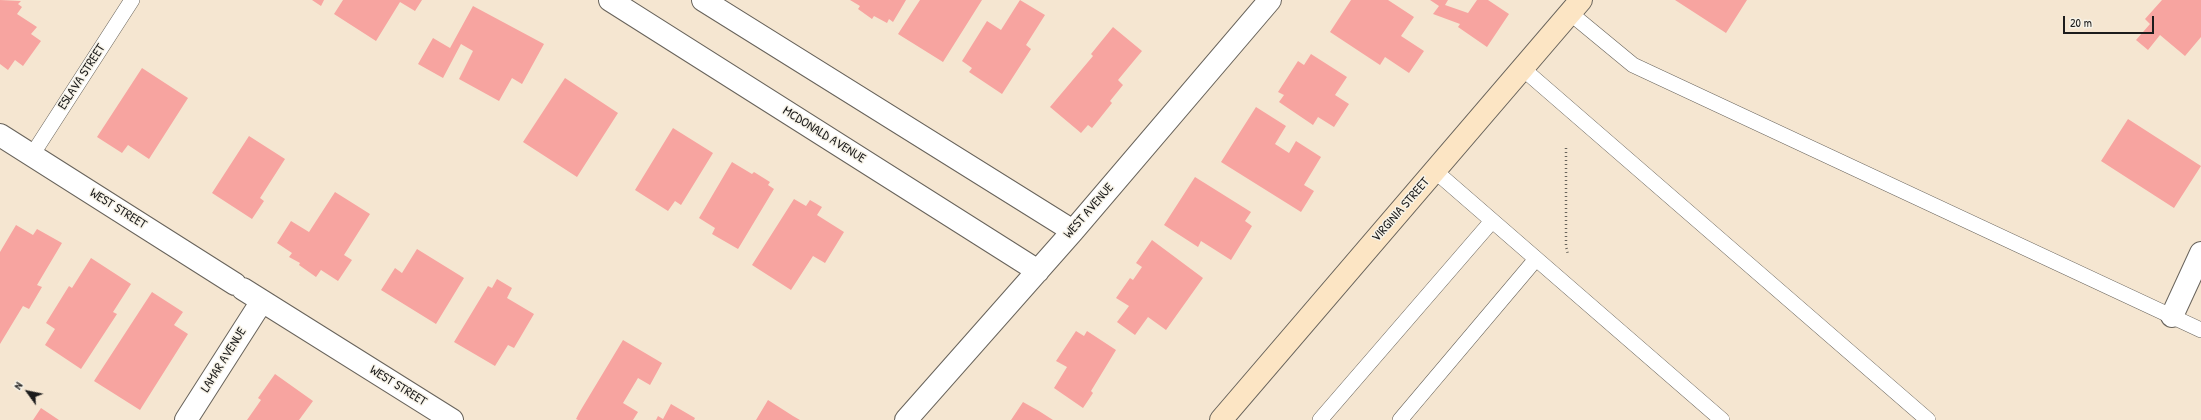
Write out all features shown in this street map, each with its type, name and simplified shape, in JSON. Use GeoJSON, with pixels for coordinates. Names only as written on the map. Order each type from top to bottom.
{"type":"FeatureCollection","features":[{"type":"Feature","properties":{"kind":"street","name":"MCDONALD AVENUE"},"geometry":{"type":"LineString","coordinates":[[610,0],[1038,271]]}},
{"type":"Feature","properties":{"kind":"street"},"geometry":{"type":"LineString","coordinates":[[703,0],[1073,231]]}},
{"type":"Feature","properties":{"kind":"street","name":"WEST AVENUE"},"geometry":{"type":"LineString","coordinates":[[906,420],[1073,231],[1270,0]]}},
{"type":"Feature","properties":{"kind":"street","name":"VIRGINIA STREET"},"geometry":{"type":"LineString","coordinates":[[1221,420],[1575,7]]}},
{"type":"Feature","properties":{"kind":"street","name":"WEST STREET"},"geometry":{"type":"LineString","coordinates":[[0,135],[452,420]]}},
{"type":"Feature","properties":{"kind":"street"},"geometry":{"type":"LineString","coordinates":[[2172,316],[2201,253]]}},
{"type":"Feature","properties":{"kind":"street","name":"LAMAR AVENUE"},"geometry":{"type":"LineString","coordinates":[[186,420],[262,301]]}},
{"type":"Feature","properties":{"kind":"lane","name":"ESLAVA STREET"},"geometry":{"type":"LineString","coordinates":[[32,155],[132,0]]}},
{"type":"Feature","properties":{"kind":"lane"},"geometry":{"type":"LineString","coordinates":[[1575,7],[1633,65],[2201,330]]}},
{"type":"Feature","properties":{"kind":"lane"},"geometry":{"type":"LineString","coordinates":[[1522,68],[1928,420]]}},
{"type":"Feature","properties":{"kind":"lane"},"geometry":{"type":"LineString","coordinates":[[1435,171],[1722,420]]}},
{"type":"Feature","properties":{"kind":"lane"},"geometry":{"type":"LineString","coordinates":[[1320,420],[1492,221]]}},
{"type":"Feature","properties":{"kind":"lane"},"geometry":{"type":"LineString","coordinates":[[1400,420],[1536,259]]}},
{"type":"Feature","properties":{"kind":"path"},"geometry":{"type":"LineString","coordinates":[[1566,148],[1566,246],[1569,258]]}},
{"type":"Feature","properties":{"kind":"building"},"geometry":{"type":"Polygon","coordinates":[[[0,0],[21,1],[18,4],[22,7],[17,14],[37,27],[31,34],[41,41],[23,66],[15,60],[8,70],[0,64],[0,0]]]}},
{"type":"Feature","properties":{"kind":"building"},"geometry":{"type":"Polygon","coordinates":[[[312,0],[324,0],[321,6],[312,0]]]}},
{"type":"Feature","properties":{"kind":"building"},"geometry":{"type":"Polygon","coordinates":[[[343,0],[422,0],[415,11],[400,2],[376,41],[334,14],[343,0]]]}},
{"type":"Feature","properties":{"kind":"building"},"geometry":{"type":"Polygon","coordinates":[[[850,0],[906,0],[893,22],[889,19],[887,23],[874,16],[872,19],[858,9],[860,6],[850,0]]]}},
{"type":"Feature","properties":{"kind":"building"},"geometry":{"type":"Polygon","coordinates":[[[920,0],[982,0],[943,62],[898,34],[920,0]]]}},
{"type":"Feature","properties":{"kind":"building"},"geometry":{"type":"Polygon","coordinates":[[[1020,0],[1045,15],[1026,45],[1031,49],[1002,94],[969,72],[972,68],[962,61],[987,21],[1001,30],[1020,0]]]}},
{"type":"Feature","properties":{"kind":"building"},"geometry":{"type":"Polygon","coordinates":[[[1351,0],[1388,0],[1414,17],[1401,36],[1424,51],[1409,73],[1385,57],[1380,65],[1330,32],[1351,0]]]}},
{"type":"Feature","properties":{"kind":"building"},"geometry":{"type":"Polygon","coordinates":[[[1430,0],[1448,0],[1445,5],[1468,13],[1477,0],[1488,0],[1509,14],[1487,47],[1458,27],[1460,24],[1433,14],[1439,6],[1430,0]]]}},
{"type":"Feature","properties":{"kind":"building"},"geometry":{"type":"Polygon","coordinates":[[[1675,0],[1747,0],[1726,33],[1675,0]]]}},
{"type":"Feature","properties":{"kind":"building"},"geometry":{"type":"Polygon","coordinates":[[[2162,0],[2201,0],[2201,37],[2185,56],[2160,35],[2148,50],[2136,40],[2150,24],[2145,19],[2162,0]]]}},
{"type":"Feature","properties":{"kind":"building"},"geometry":{"type":"Polygon","coordinates":[[[473,6],[544,44],[522,84],[512,78],[499,101],[459,79],[473,51],[461,44],[443,78],[418,64],[433,38],[450,48],[473,6]]]}},
{"type":"Feature","properties":{"kind":"building"},"geometry":{"type":"Polygon","coordinates":[[[1113,27],[1142,51],[1118,80],[1123,85],[1110,101],[1112,103],[1092,128],[1088,125],[1081,133],[1050,107],[1093,56],[1091,54],[1113,27]]]}},
{"type":"Feature","properties":{"kind":"building"},"geometry":{"type":"Polygon","coordinates":[[[1311,54],[1347,77],[1335,95],[1349,104],[1334,127],[1318,117],[1313,125],[1279,102],[1284,95],[1278,92],[1298,61],[1304,65],[1311,54]]]}},
{"type":"Feature","properties":{"kind":"building"},"geometry":{"type":"Polygon","coordinates":[[[142,68],[188,98],[149,159],[128,145],[122,153],[97,137],[142,68]]]}},
{"type":"Feature","properties":{"kind":"building"},"geometry":{"type":"Polygon","coordinates":[[[565,78],[618,113],[577,177],[523,142],[565,78]]]}},
{"type":"Feature","properties":{"kind":"building"},"geometry":{"type":"Polygon","coordinates":[[[1256,107],[1286,126],[1275,144],[1289,153],[1296,141],[1321,157],[1304,185],[1314,191],[1301,212],[1221,162],[1256,107]]]}},
{"type":"Feature","properties":{"kind":"building"},"geometry":{"type":"Polygon","coordinates":[[[2128,119],[2201,166],[2174,208],[2101,161],[2128,119]]]}},
{"type":"Feature","properties":{"kind":"building"},"geometry":{"type":"Polygon","coordinates":[[[673,128],[713,153],[681,205],[675,201],[668,211],[635,190],[673,128]]]}},
{"type":"Feature","properties":{"kind":"building"},"geometry":{"type":"Polygon","coordinates":[[[249,136],[285,159],[260,198],[264,201],[252,219],[212,193],[249,136]]]}},
{"type":"Feature","properties":{"kind":"building"},"geometry":{"type":"Polygon","coordinates":[[[732,162],[752,174],[754,172],[770,182],[768,185],[774,189],[738,249],[712,234],[715,228],[699,218],[732,162]]]}},
{"type":"Feature","properties":{"kind":"building"},"geometry":{"type":"Polygon","coordinates":[[[1195,177],[1251,212],[1245,221],[1252,226],[1231,260],[1201,241],[1198,247],[1164,225],[1195,177]]]}},
{"type":"Feature","properties":{"kind":"building"},"geometry":{"type":"Polygon","coordinates":[[[335,192],[370,214],[344,255],[352,260],[338,281],[321,270],[316,277],[299,265],[300,263],[289,257],[292,253],[277,243],[291,221],[309,232],[335,192]]]}},
{"type":"Feature","properties":{"kind":"building"},"geometry":{"type":"Polygon","coordinates":[[[794,199],[806,206],[810,200],[822,207],[817,215],[844,232],[825,263],[813,256],[791,290],[752,265],[794,199]]]}},
{"type":"Feature","properties":{"kind":"building"},"geometry":{"type":"Polygon","coordinates":[[[16,225],[33,235],[37,229],[62,243],[37,285],[42,287],[29,309],[23,306],[0,344],[0,252],[16,225]]]}},
{"type":"Feature","properties":{"kind":"building"},"geometry":{"type":"Polygon","coordinates":[[[1152,240],[1203,278],[1166,330],[1148,317],[1135,335],[1117,322],[1129,306],[1116,298],[1130,278],[1133,280],[1142,267],[1136,263],[1152,240]]]}},
{"type":"Feature","properties":{"kind":"building"},"geometry":{"type":"Polygon","coordinates":[[[417,249],[464,278],[436,324],[381,290],[395,268],[402,273],[417,249]]]}},
{"type":"Feature","properties":{"kind":"building"},"geometry":{"type":"Polygon","coordinates":[[[91,258],[131,284],[113,312],[117,314],[81,369],[45,345],[55,329],[46,323],[69,286],[72,288],[91,258]]]}},
{"type":"Feature","properties":{"kind":"building"},"geometry":{"type":"Polygon","coordinates":[[[497,279],[512,288],[507,298],[534,314],[514,348],[508,345],[495,366],[454,342],[488,286],[492,288],[497,279]]]}},
{"type":"Feature","properties":{"kind":"building"},"geometry":{"type":"Polygon","coordinates":[[[152,292],[183,312],[174,325],[188,334],[140,410],[94,381],[152,292]]]}},
{"type":"Feature","properties":{"kind":"building"},"geometry":{"type":"Polygon","coordinates":[[[1076,331],[1084,336],[1087,331],[1116,350],[1091,391],[1093,393],[1083,408],[1054,388],[1067,367],[1056,361],[1076,331]]]}},
{"type":"Feature","properties":{"kind":"building"},"geometry":{"type":"Polygon","coordinates":[[[623,340],[662,363],[650,385],[638,378],[623,403],[638,412],[633,420],[576,419],[579,413],[623,340]]]}},
{"type":"Feature","properties":{"kind":"building"},"geometry":{"type":"Polygon","coordinates":[[[275,374],[313,401],[299,420],[247,420],[261,400],[258,398],[275,374]]]}},
{"type":"Feature","properties":{"kind":"building"},"geometry":{"type":"Polygon","coordinates":[[[768,400],[793,416],[800,420],[756,420],[768,400]]]}},
{"type":"Feature","properties":{"kind":"building"},"geometry":{"type":"Polygon","coordinates":[[[1023,402],[1039,411],[1053,420],[1011,420],[1023,402]]]}},
{"type":"Feature","properties":{"kind":"building"},"geometry":{"type":"Polygon","coordinates":[[[671,404],[695,418],[694,420],[656,420],[658,416],[663,419],[671,404]]]}},
{"type":"Feature","properties":{"kind":"building"},"geometry":{"type":"Polygon","coordinates":[[[41,408],[59,420],[33,420],[41,408]]]}}]}
